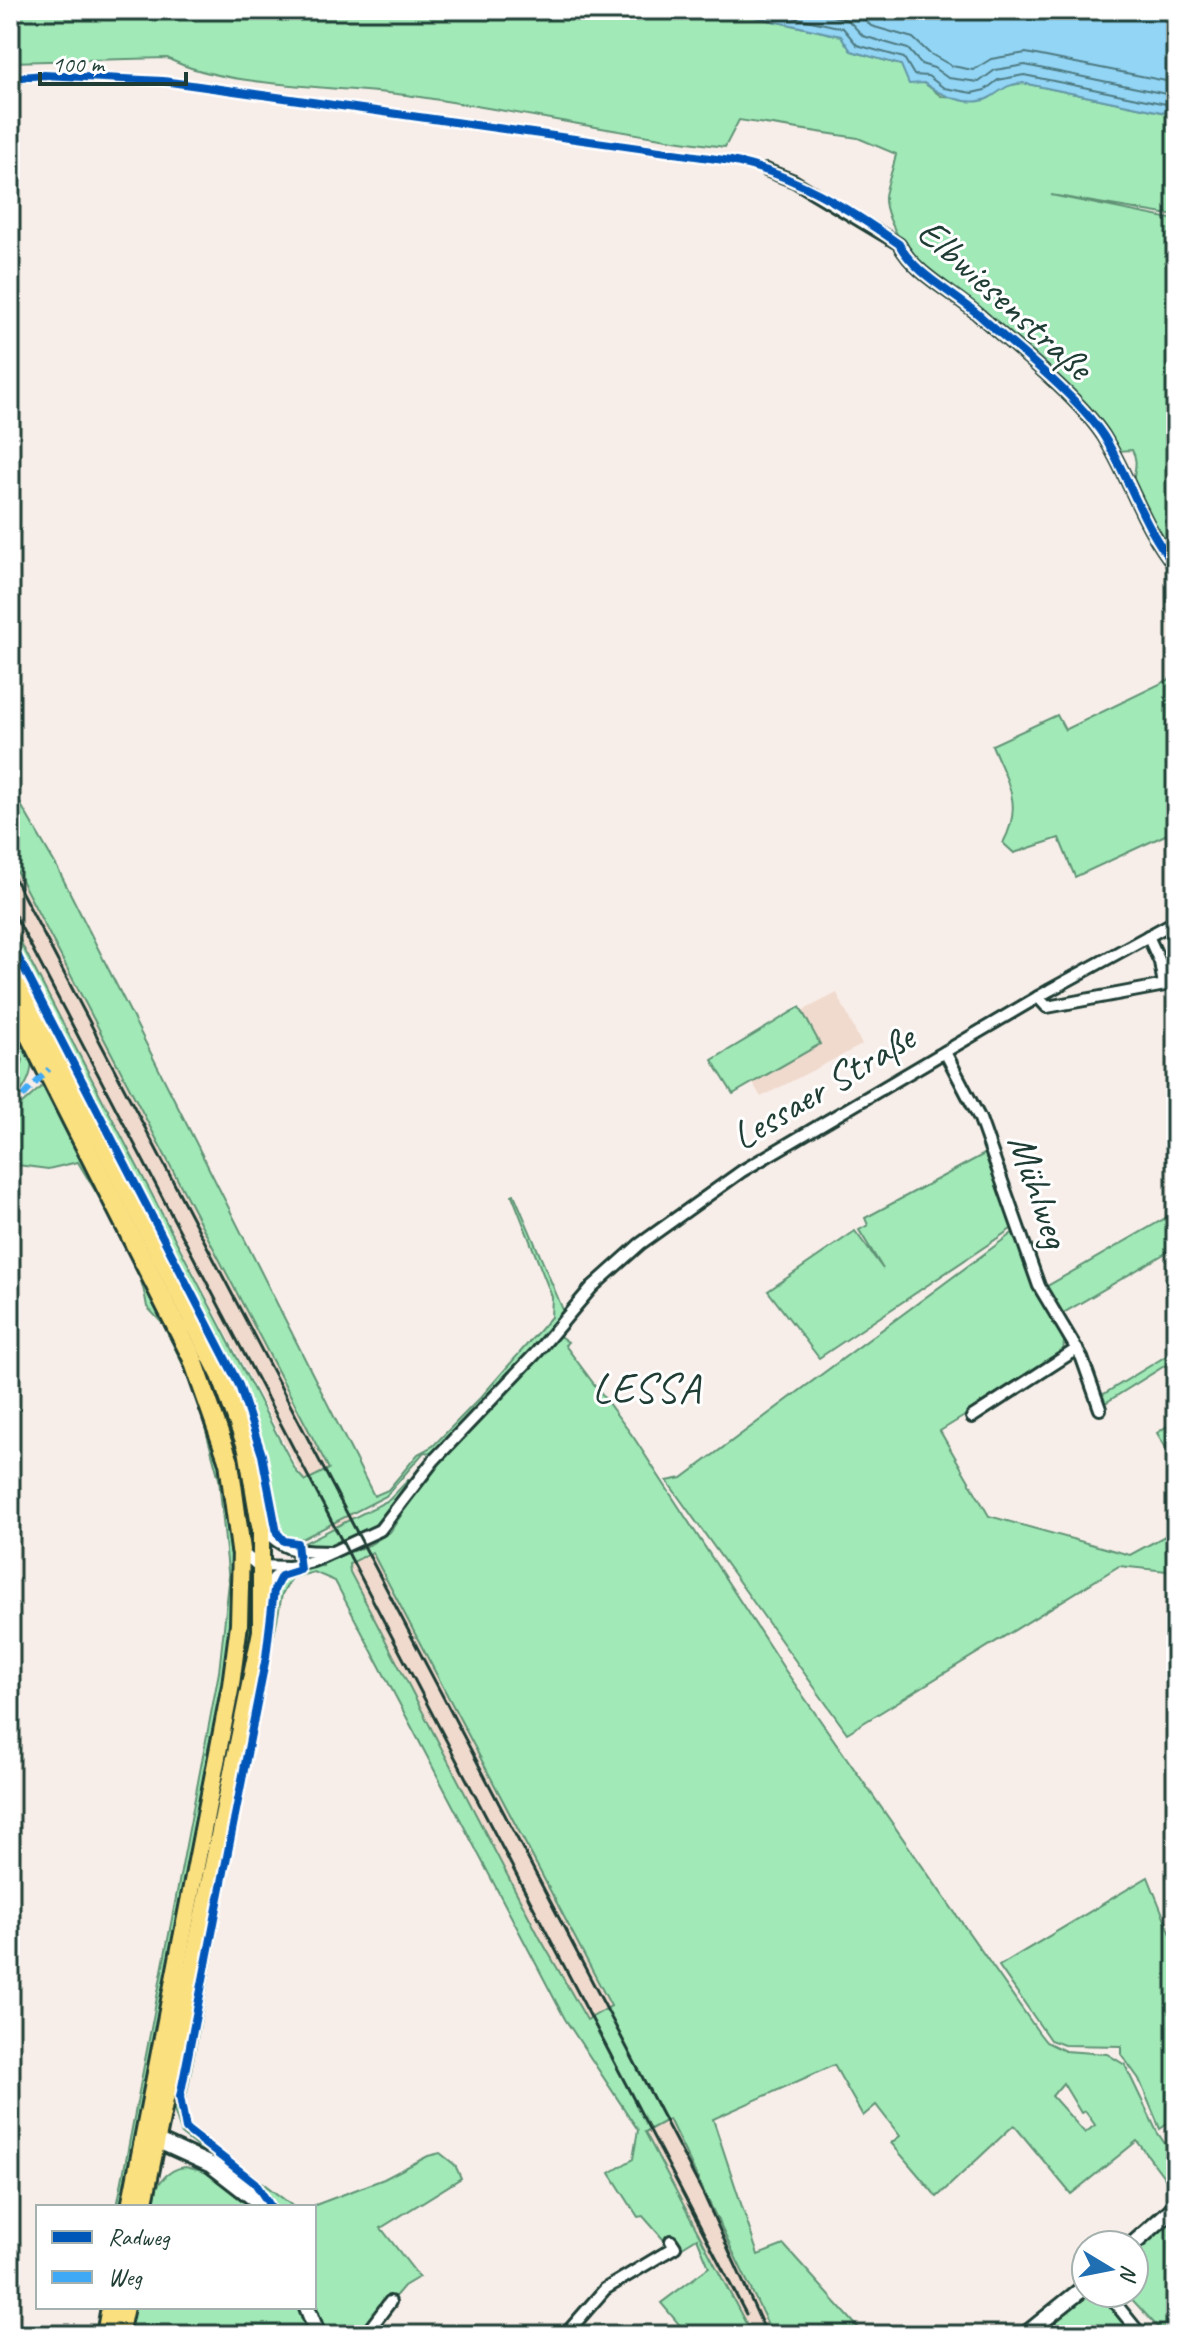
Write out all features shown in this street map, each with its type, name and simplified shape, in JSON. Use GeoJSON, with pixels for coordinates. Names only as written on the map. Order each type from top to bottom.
{"type":"FeatureCollection","features":[{"type":"Feature","properties":{"kind":"highway"},"geometry":{"type":"LineString","coordinates":[[10,959],[221,1375],[248,1449],[261,1526]]}},
{"type":"Feature","properties":{"kind":"highway"},"geometry":{"type":"LineString","coordinates":[[10,997],[192,1357],[229,1462],[241,1550]]}},
{"type":"Feature","properties":{"kind":"main road"},"geometry":{"type":"LineString","coordinates":[[143,2205],[261,1631],[261,1526]]}},
{"type":"Feature","properties":{"kind":"main road"},"geometry":{"type":"LineString","coordinates":[[130,2205],[231,1685],[239,1624],[241,1550]]}},
{"type":"Feature","properties":{"kind":"main road"},"geometry":{"type":"LineString","coordinates":[[147,2116],[156,2140]]}},
{"type":"Feature","properties":{"kind":"main road"},"geometry":{"type":"LineString","coordinates":[[105,2335],[110,2309]]}},
{"type":"Feature","properties":{"kind":"main road"},"geometry":{"type":"LineString","coordinates":[[119,2335],[125,2309]]}},
{"type":"Feature","properties":{"kind":"street","name":"Elbwiesenstraße"},"geometry":{"type":"LineString","coordinates":[[766,170],[794,181],[899,244],[910,260],[978,314],[1091,419],[1114,453],[1148,529],[1176,567]]}},
{"type":"Feature","properties":{"kind":"street","name":"Lessaer Straße"},"geometry":{"type":"LineString","coordinates":[[289,1567],[368,1538],[390,1520],[434,1460],[537,1352],[592,1287],[661,1229],[776,1149],[1176,921]]}},
{"type":"Feature","properties":{"kind":"street"},"geometry":{"type":"LineString","coordinates":[[1038,997],[1047,1007],[1170,984],[1148,936]]}},
{"type":"Feature","properties":{"kind":"street","name":"Mühlweg"},"geometry":{"type":"LineString","coordinates":[[945,1052],[984,1129],[1039,1286],[1077,1349],[1100,1409]]}},
{"type":"Feature","properties":{"kind":"street"},"geometry":{"type":"LineString","coordinates":[[972,1417],[1077,1349]]}},
{"type":"Feature","properties":{"kind":"street"},"geometry":{"type":"LineString","coordinates":[[261,1526],[283,1547],[298,1552],[334,1552]]}},
{"type":"Feature","properties":{"kind":"street"},"geometry":{"type":"LineString","coordinates":[[241,1550],[250,1561],[263,1566],[289,1567]]}},
{"type":"Feature","properties":{"kind":"street"},"geometry":{"type":"LineString","coordinates":[[263,1600],[274,1578],[289,1567]]}},
{"type":"Feature","properties":{"kind":"street"},"geometry":{"type":"LineString","coordinates":[[156,2140],[211,2165],[262,2205]]}},
{"type":"Feature","properties":{"kind":"street"},"geometry":{"type":"LineString","coordinates":[[1150,2229],[1176,2206]]}},
{"type":"Feature","properties":{"kind":"street"},"geometry":{"type":"LineString","coordinates":[[565,2335],[605,2289],[675,2247],[671,2241]]}},
{"type":"Feature","properties":{"kind":"street"},"geometry":{"type":"LineString","coordinates":[[1025,2335],[1070,2299]]}},
{"type":"Feature","properties":{"kind":"street"},"geometry":{"type":"LineString","coordinates":[[365,2335],[390,2302]]}},
{"type":"Feature","properties":{"kind":"street"},"geometry":{"type":"LineString","coordinates":[[308,2309],[318,2335]]}},
{"type":"Feature","properties":{"kind":"street"},"geometry":{"type":"LineString","coordinates":[[1120,2309],[1141,2335]]}},
{"type":"Feature","properties":{"kind":"shaded area"},"geometry":{"type":"Polygon","coordinates":[[[10,859],[669,2119],[773,2335],[752,2335],[714,2265],[388,1650],[348,1564],[10,922],[10,859]]]}},
{"type":"Feature","properties":{"kind":"shaded area"},"geometry":{"type":"Polygon","coordinates":[[[837,993],[862,1045],[761,1097],[752,1082],[820,1044],[802,1011],[837,993]]]}},
{"type":"Feature","properties":{"kind":"green space"},"geometry":{"type":"Polygon","coordinates":[[[10,10],[723,10],[841,36],[851,51],[901,65],[941,96],[989,98],[1000,87],[1023,83],[1176,115],[1176,216],[1051,195],[1176,220],[1176,564],[1158,538],[1136,495],[1132,450],[1117,451],[1107,433],[908,254],[892,224],[885,198],[896,154],[858,138],[739,120],[725,147],[406,95],[250,81],[191,68],[167,58],[10,62],[10,10]]]}},
{"type":"Feature","properties":{"kind":"green space"},"geometry":{"type":"Polygon","coordinates":[[[1176,676],[1176,830],[1075,877],[1059,838],[1014,853],[1003,843],[1013,805],[1008,782],[992,745],[1057,715],[1065,730],[1176,676]]]}},
{"type":"Feature","properties":{"kind":"green space"},"geometry":{"type":"Polygon","coordinates":[[[10,786],[57,867],[374,1496],[388,1490],[418,1454],[433,1446],[551,1317],[552,1297],[514,1194],[563,1310],[533,1348],[432,1453],[424,1452],[386,1496],[304,1538],[289,1540],[281,1534],[262,1447],[240,1383],[10,937],[10,922],[296,1471],[305,1481],[329,1469],[10,859],[10,786]]]}},
{"type":"Feature","properties":{"kind":"green space"},"geometry":{"type":"Polygon","coordinates":[[[10,975],[204,1356],[243,1464],[253,1528],[253,1551],[249,1548],[234,1448],[199,1356],[10,982],[10,975]]]}},
{"type":"Feature","properties":{"kind":"green space"},"geometry":{"type":"Polygon","coordinates":[[[10,1006],[28,1046],[31,1068],[28,1079],[10,1105],[23,1060],[10,1025],[10,1006]]]}},
{"type":"Feature","properties":{"kind":"green space"},"geometry":{"type":"Polygon","coordinates":[[[800,1007],[820,1044],[733,1094],[712,1060],[800,1007]]]}},
{"type":"Feature","properties":{"kind":"green space"},"geometry":{"type":"Polygon","coordinates":[[[41,1087],[49,1088],[142,1265],[170,1326],[195,1387],[215,1450],[229,1515],[234,1581],[226,1672],[208,1749],[124,2205],[117,2205],[219,1672],[229,1582],[219,1479],[194,1387],[163,1324],[147,1307],[137,1269],[120,1232],[78,1162],[48,1169],[10,1164],[10,1115],[41,1087]]]}},
{"type":"Feature","properties":{"kind":"green space"},"geometry":{"type":"Polygon","coordinates":[[[990,1151],[1014,1227],[819,1358],[768,1291],[855,1231],[883,1269],[859,1230],[868,1225],[865,1218],[990,1151]]]}},
{"type":"Feature","properties":{"kind":"green space"},"geometry":{"type":"Polygon","coordinates":[[[1176,1212],[1176,1247],[1058,1316],[1044,1288],[1176,1212]]]}},
{"type":"Feature","properties":{"kind":"green space"},"geometry":{"type":"Polygon","coordinates":[[[1015,1231],[1042,1303],[1064,1340],[1063,1356],[940,1431],[989,1516],[1130,1555],[1176,1530],[1176,1572],[1119,1566],[847,1733],[667,1481],[682,1478],[1015,1231]]]}},
{"type":"Feature","properties":{"kind":"green space"},"geometry":{"type":"Polygon","coordinates":[[[558,1335],[568,1342],[565,1345],[634,1438],[785,1670],[1039,2033],[1046,2042],[1065,2051],[1107,2054],[1125,2065],[1157,2132],[1176,2160],[1176,2193],[1137,2141],[1071,2194],[1014,2125],[937,2197],[891,2143],[900,2136],[876,2105],[863,2116],[834,2065],[713,2119],[758,2255],[784,2245],[865,2335],[773,2335],[669,2119],[645,2132],[752,2335],[688,2335],[661,2303],[709,2267],[697,2238],[679,2249],[670,2247],[643,2216],[638,2217],[610,2173],[633,2159],[638,2130],[565,2019],[335,1581],[314,1572],[292,1578],[282,1594],[184,2108],[190,2125],[197,2133],[291,2205],[275,2205],[254,2178],[188,2129],[182,2104],[185,2073],[258,1712],[278,1582],[302,1571],[302,1567],[323,1566],[323,1562],[369,1545],[390,1532],[428,1474],[558,1335]],[[372,1552],[349,1564],[350,1572],[540,1938],[587,2020],[611,2006],[372,1552]],[[1063,2083],[1052,2096],[1085,2133],[1095,2125],[1085,2111],[1081,2113],[1063,2083]]]}},
{"type":"Feature","properties":{"kind":"green space"},"geometry":{"type":"Polygon","coordinates":[[[1176,1350],[1176,1383],[1166,1365],[1102,1405],[1099,1397],[1176,1350]]]}},
{"type":"Feature","properties":{"kind":"green space"},"geometry":{"type":"Polygon","coordinates":[[[1176,1420],[1176,1464],[1157,1433],[1176,1420]]]}},
{"type":"Feature","properties":{"kind":"green space"},"geometry":{"type":"Polygon","coordinates":[[[409,1479],[413,1482],[401,1497],[366,1532],[337,1544],[300,1548],[300,1545],[389,1500],[409,1479]]]}},
{"type":"Feature","properties":{"kind":"green space"},"geometry":{"type":"Polygon","coordinates":[[[246,1564],[255,1570],[247,1660],[177,2006],[246,1564]]]}},
{"type":"Feature","properties":{"kind":"green space"},"geometry":{"type":"Polygon","coordinates":[[[241,1779],[184,2061],[178,2108],[186,2131],[268,2202],[182,2135],[171,2101],[235,1790],[241,1779]]]}},
{"type":"Feature","properties":{"kind":"green space"},"geometry":{"type":"Polygon","coordinates":[[[1148,1877],[1176,1947],[1176,2118],[1160,2129],[1139,2079],[1121,2054],[1121,2046],[1064,2045],[1050,2040],[999,1966],[1148,1877]]]}},
{"type":"Feature","properties":{"kind":"green space"},"geometry":{"type":"Polygon","coordinates":[[[440,2153],[455,2165],[461,2178],[381,2228],[419,2277],[404,2286],[362,2335],[327,2335],[316,2306],[315,2205],[384,2179],[440,2153]]]}},
{"type":"Feature","properties":{"kind":"green space"},"geometry":{"type":"Polygon","coordinates":[[[185,2167],[211,2173],[254,2205],[151,2205],[161,2181],[185,2167]]]}},
{"type":"Feature","properties":{"kind":"green space"},"geometry":{"type":"Polygon","coordinates":[[[1176,2217],[1176,2335],[1165,2335],[1141,2309],[1150,2309],[1150,2241],[1176,2217]]]}},
{"type":"Feature","properties":{"kind":"green space"},"geometry":{"type":"Polygon","coordinates":[[[131,2309],[303,2309],[313,2335],[125,2335],[131,2309]]]}},
{"type":"Feature","properties":{"kind":"green space"},"geometry":{"type":"Polygon","coordinates":[[[1071,2309],[1111,2309],[1134,2335],[1038,2335],[1071,2309]]]}},
{"type":"Feature","properties":{"kind":"water"},"geometry":{"type":"Polygon","coordinates":[[[723,10],[1176,10],[1176,115],[1023,83],[1007,87],[981,101],[955,99],[924,83],[909,84],[901,65],[851,51],[841,36],[723,10]]]}},
{"type":"Feature","properties":{"kind":"railway"},"geometry":{"type":"LineString","coordinates":[[10,870],[703,2193],[767,2335]]}},
{"type":"Feature","properties":{"kind":"railway"},"geometry":{"type":"LineString","coordinates":[[10,906],[746,2314]]}},
{"type":"Feature","properties":{"kind":"marked path"},"geometry":{"type":"LineString","coordinates":[[10,1110],[49,1069]]}},
{"type":"Feature","properties":{"kind":"cycle path"},"geometry":{"type":"LineString","coordinates":[[10,78],[44,75],[163,81],[731,161],[798,183],[899,244],[925,274],[970,308],[1062,389],[1103,435],[1145,519],[1176,567]]}},
{"type":"Feature","properties":{"kind":"cycle path"},"geometry":{"type":"LineString","coordinates":[[10,941],[239,1385],[262,1455],[277,1533],[284,1541],[297,1543],[300,1570],[281,1576],[274,1590],[266,1657],[180,2097],[186,2129],[255,2183],[270,2205]]}},
{"type":"Feature","properties":{"kind":"district","name":"LESSA"},"geometry":{"type":"Point","coordinates":[647,1388]}}]}
